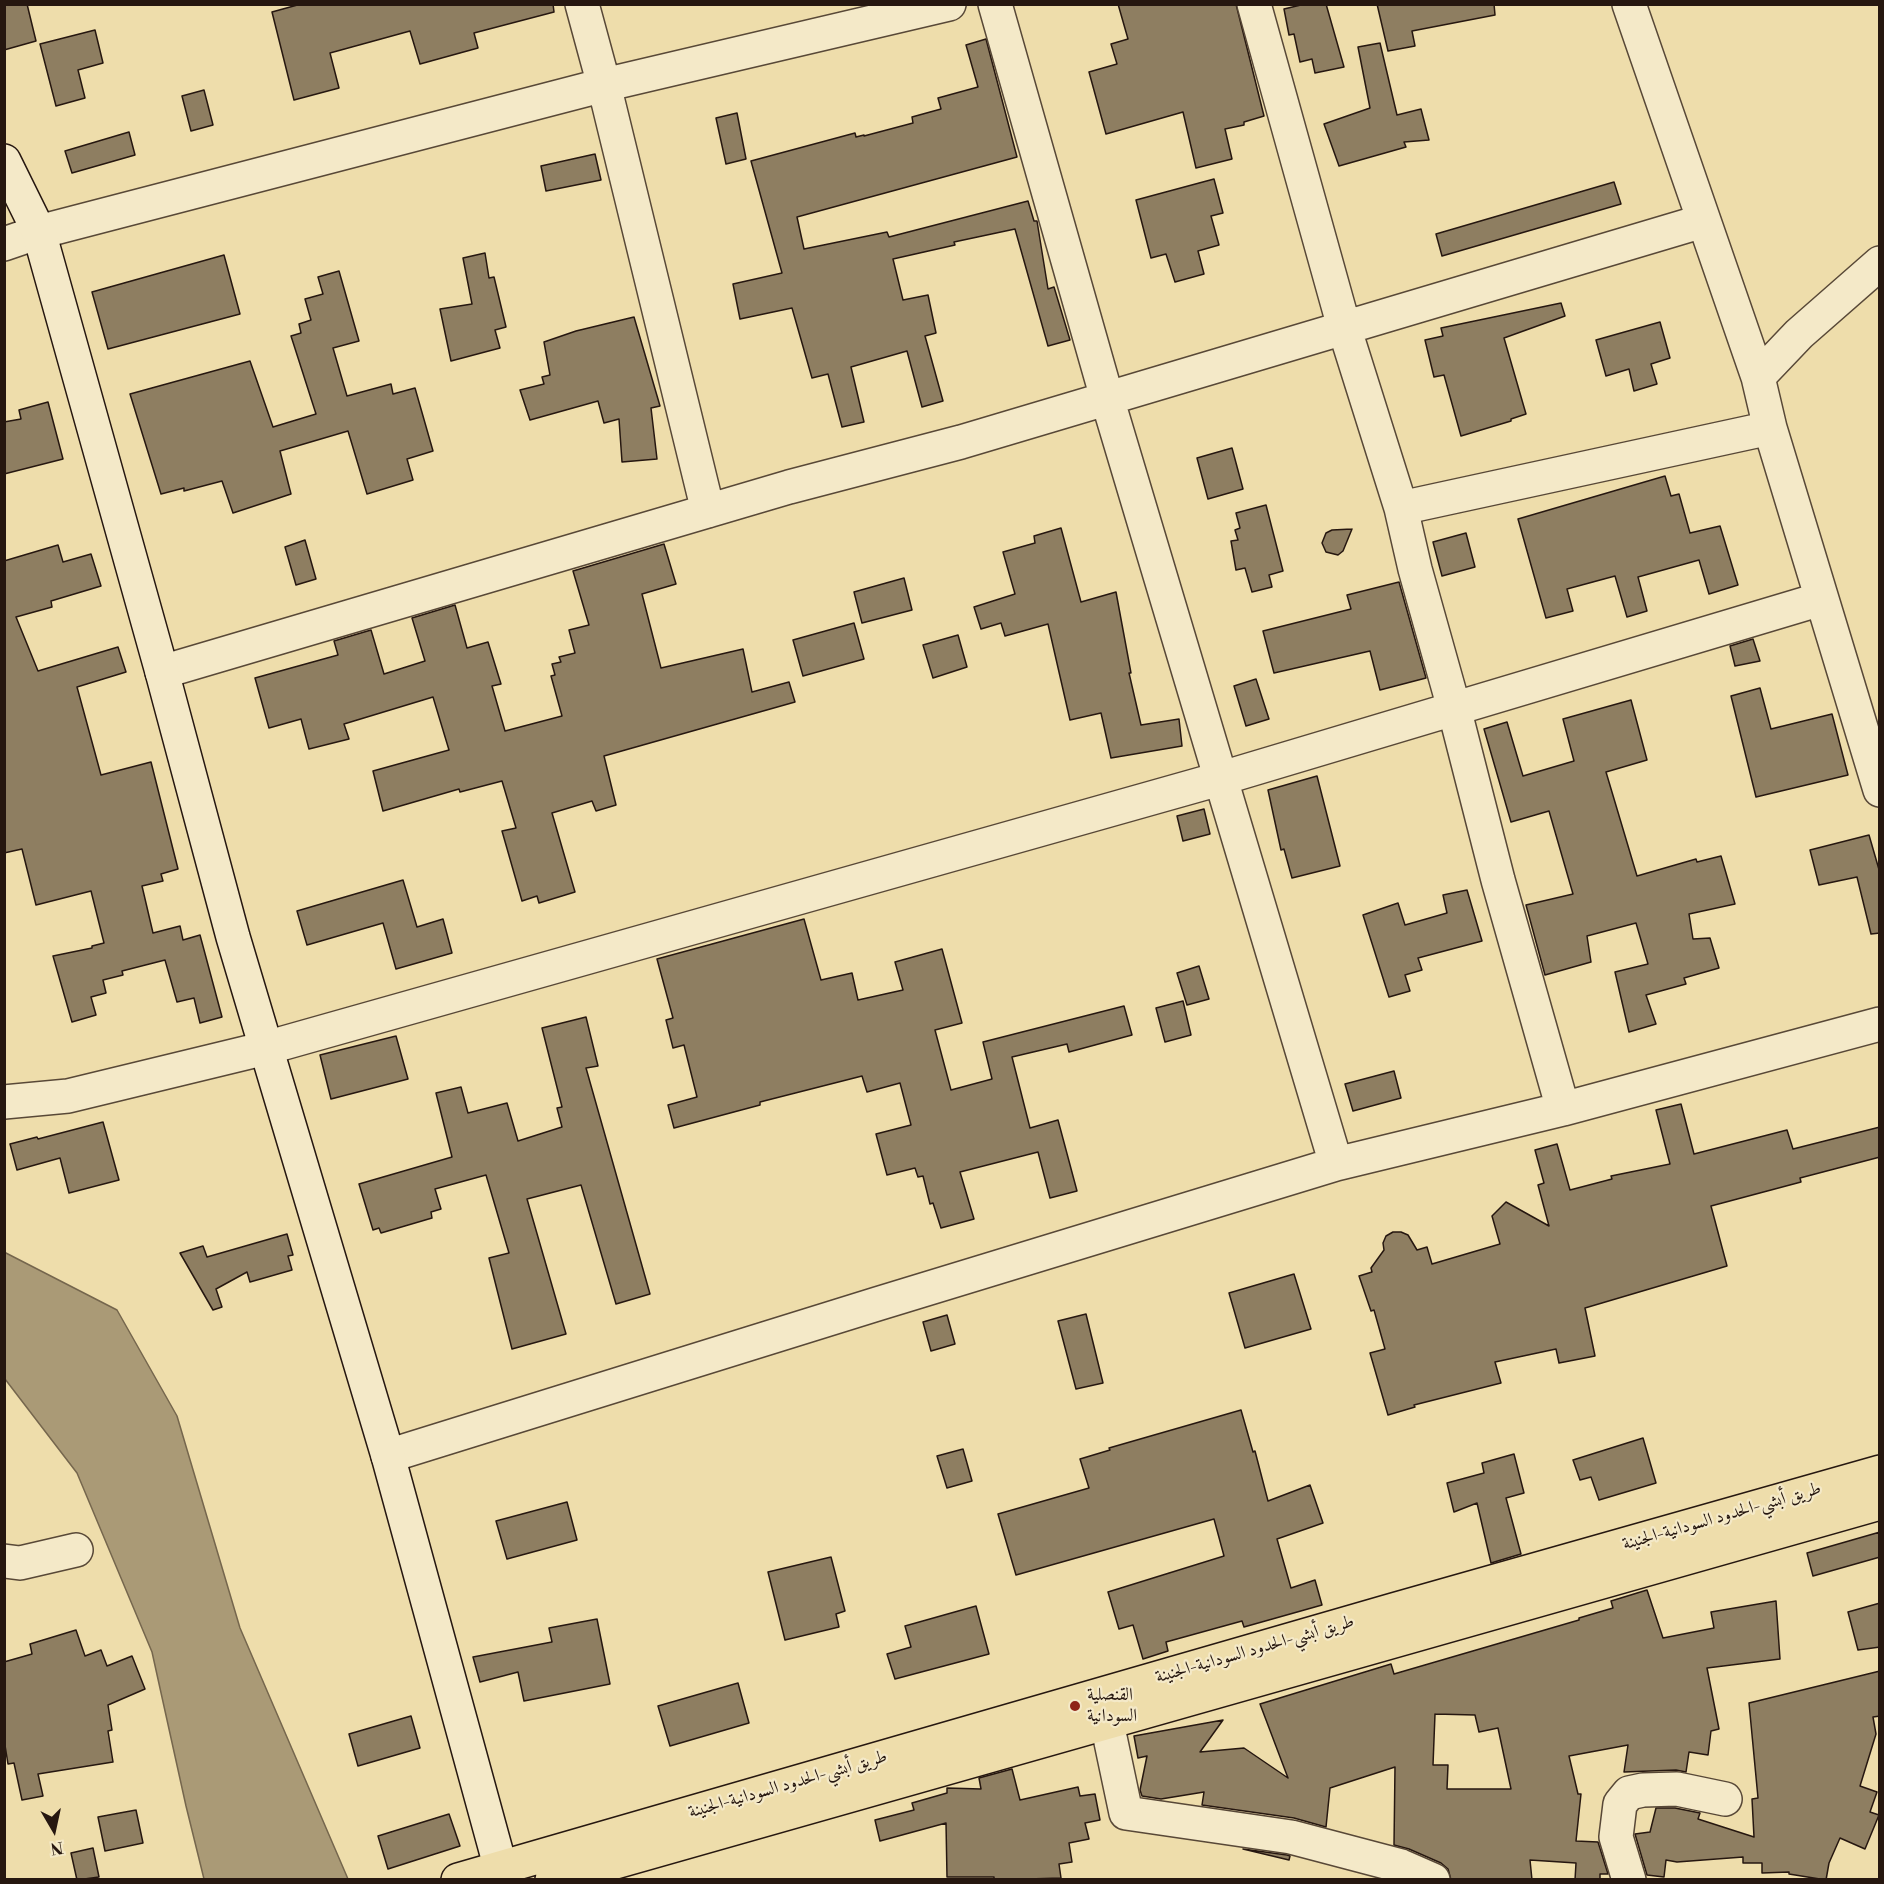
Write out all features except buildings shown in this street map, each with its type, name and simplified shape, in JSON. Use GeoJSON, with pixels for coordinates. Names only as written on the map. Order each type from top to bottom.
{"type":"FeatureCollection","features":[{"type":"Feature","properties":{"kind":"highway","name":"طريق أبشي-الحدود السودانية-الجنينة"},"geometry":{"type":"LineString","coordinates":[[458,1880],[502,1873],[1398,1624],[1880,1472]]}},
{"type":"Feature","properties":{"kind":"highway"},"geometry":{"type":"LineString","coordinates":[[552,1880],[1107,1724],[1398,1624],[1880,1503]]}},
{"type":"Feature","properties":{"kind":"street"},"geometry":{"type":"LineString","coordinates":[[582,4],[604,85],[708,511]]}},
{"type":"Feature","properties":{"kind":"street"},"geometry":{"type":"LineString","coordinates":[[4,244],[39,232],[604,85],[949,4]]}},
{"type":"Feature","properties":{"kind":"street"},"geometry":{"type":"LineString","coordinates":[[995,4],[1107,398],[1219,779],[1336,1164]]}},
{"type":"Feature","properties":{"kind":"street"},"geometry":{"type":"LineString","coordinates":[[1254,4],[1344,327],[1401,508],[1415,569],[1454,708],[1498,880],[1563,1109]]}},
{"type":"Feature","properties":{"kind":"street"},"geometry":{"type":"LineString","coordinates":[[1629,4],[1758,377],[1770,428],[1880,790]]}},
{"type":"Feature","properties":{"kind":"street"},"geometry":{"type":"LineString","coordinates":[[4,161],[39,232],[266,1048],[388,1456],[502,1873]]}},
{"type":"Feature","properties":{"kind":"street"},"geometry":{"type":"LineString","coordinates":[[162,672],[789,487],[961,442],[1703,221]]}},
{"type":"Feature","properties":{"kind":"street"},"geometry":{"type":"LineString","coordinates":[[1758,377],[1799,334],[1880,262]]}},
{"type":"Feature","properties":{"kind":"street"},"geometry":{"type":"LineString","coordinates":[[1401,508],[1770,428]]}},
{"type":"Feature","properties":{"kind":"street"},"geometry":{"type":"LineString","coordinates":[[4,1102],[68,1096],[266,1048],[1219,779],[1821,599]]}},
{"type":"Feature","properties":{"kind":"street"},"geometry":{"type":"LineString","coordinates":[[388,1456],[1336,1164],[1563,1109],[1880,1024]]}},
{"type":"Feature","properties":{"kind":"street"},"geometry":{"type":"LineString","coordinates":[[4,1561],[20,1563],[76,1550]]}},
{"type":"Feature","properties":{"kind":"street"},"geometry":{"type":"LineString","coordinates":[[1107,1724],[1126,1813],[1291,1837],[1401,1866],[1433,1880]]}},
{"type":"Feature","properties":{"kind":"street"},"geometry":{"type":"LineString","coordinates":[[1629,1880],[1616,1837],[1620,1804],[1629,1793],[1643,1790],[1677,1789],[1725,1799]]}},
{"type":"Feature","properties":{"kind":"shaded area"},"geometry":{"type":"Polygon","coordinates":[[[4,1252],[117,1310],[177,1416],[240,1628],[348,1879],[204,1879],[152,1652],[77,1473],[5,1379],[4,1252]]]}},
{"type":"Feature","properties":{"kind":"place","name":"القنصلية السودانية"},"geometry":{"type":"Point","coordinates":[1075,1706]}}]}
